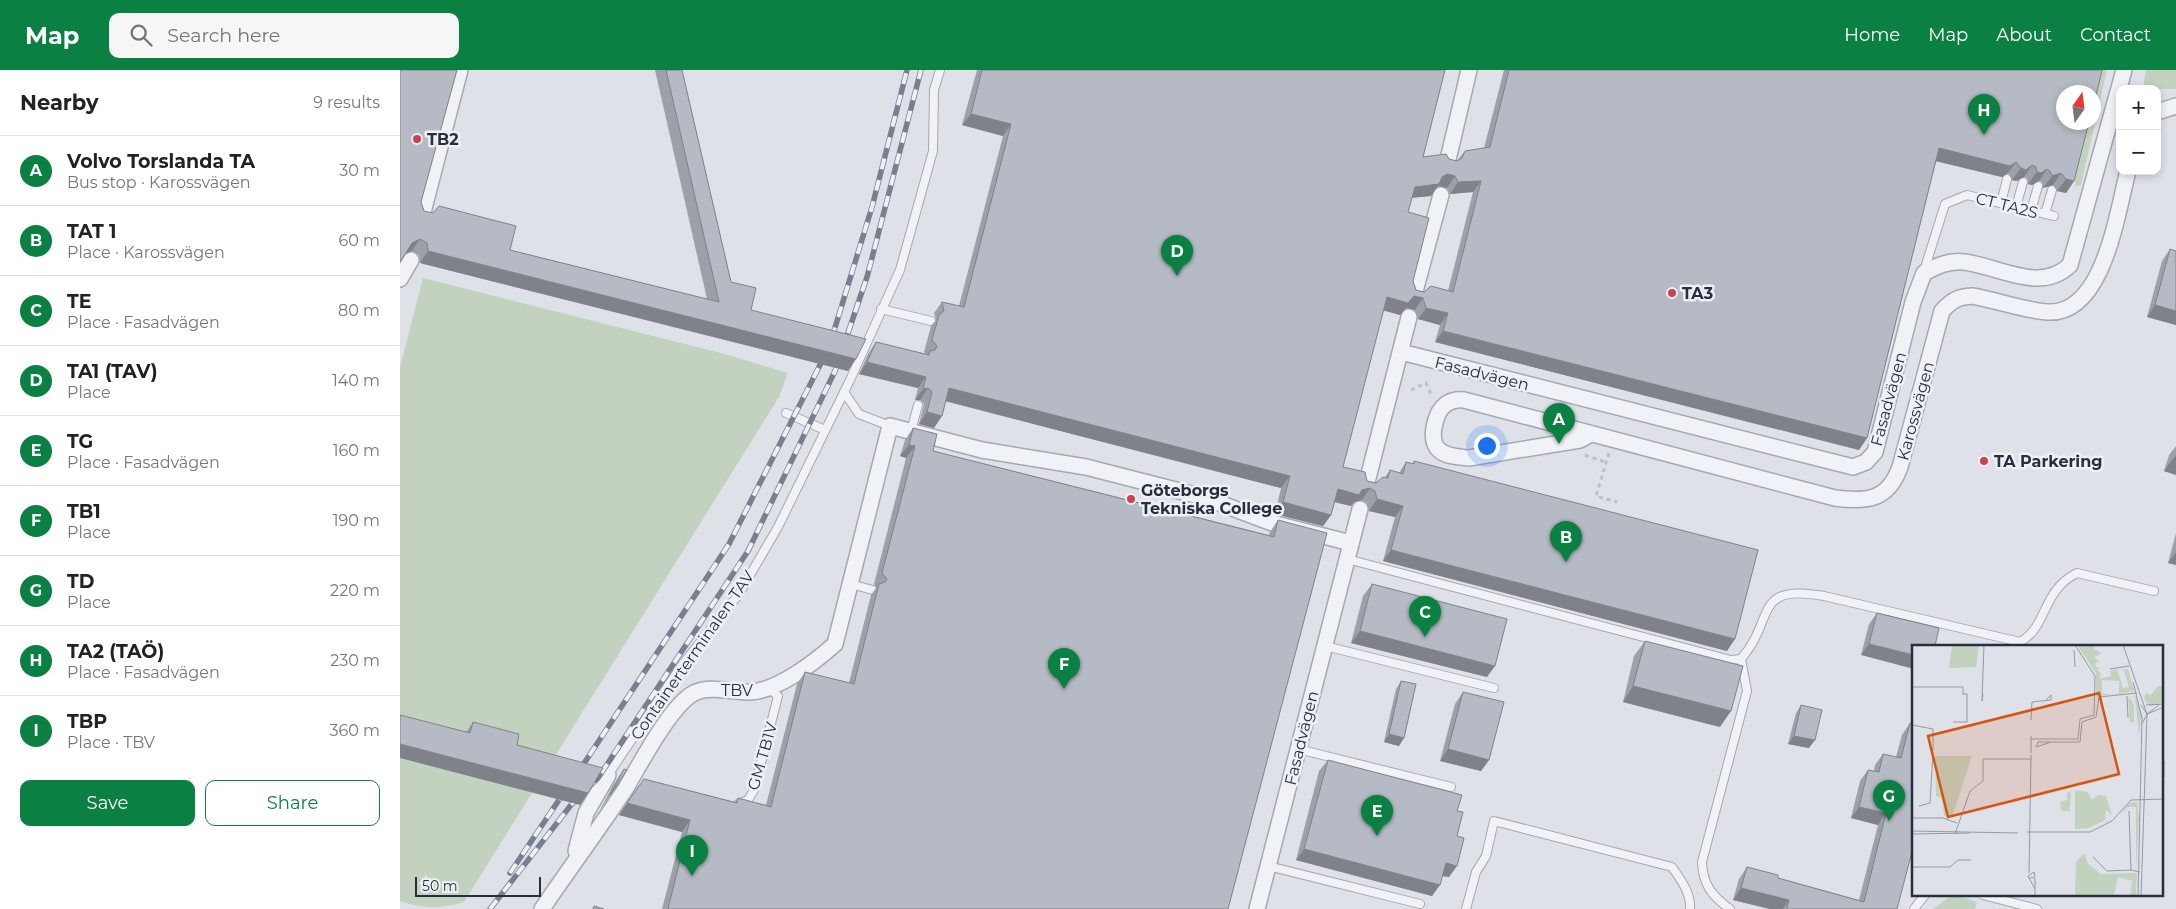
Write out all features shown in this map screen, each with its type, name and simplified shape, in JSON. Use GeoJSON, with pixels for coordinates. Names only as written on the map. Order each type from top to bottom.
{"type":"FeatureCollection","features":[{"type":"Feature","properties":{"kind":"street"},"geometry":{"type":"LineString","coordinates":[[422,216],[460,70]]}},
{"type":"Feature","properties":{"kind":"street"},"geometry":{"type":"LineString","coordinates":[[1447,164],[1469,70]]}},
{"type":"Feature","properties":{"kind":"street"},"geometry":{"type":"LineString","coordinates":[[1924,273],[1939,264],[1964,262],[2035,279],[2050,278],[2063,272],[2070,265],[2124,70]]}},
{"type":"Feature","properties":{"kind":"street"},"geometry":{"type":"LineString","coordinates":[[2161,111],[2176,106]]}},
{"type":"Feature","properties":{"kind":"street","name":"Karossvägen"},"geometry":{"type":"LineString","coordinates":[[1590,434],[1580,440],[1469,458],[1452,456],[1439,450],[1433,442],[1438,417],[1444,405],[1455,399],[1464,400],[1835,498],[1857,501],[1868,500],[1877,496],[1889,488],[1898,472],[1942,311],[1952,300],[1962,296],[1972,296],[2046,312],[2065,309],[2084,298],[2102,267],[2127,175]]}},
{"type":"Feature","properties":{"kind":"street"},"geometry":{"type":"LineString","coordinates":[[1414,295],[1441,195]]}},
{"type":"Feature","properties":{"kind":"street"},"geometry":{"type":"LineString","coordinates":[[400,279],[411,260]]}},
{"type":"Feature","properties":{"kind":"street","name":"Fasadvägen"},"geometry":{"type":"LineString","coordinates":[[1400,352],[1853,467],[1866,462],[1875,452],[1913,302],[1924,273]]}},
{"type":"Feature","properties":{"kind":"street"},"geometry":{"type":"LineString","coordinates":[[1366,486],[1409,317]]}},
{"type":"Feature","properties":{"kind":"street"},"geometry":{"type":"LineString","coordinates":[[890,426],[982,450],[1095,469],[1203,497],[1272,523],[1351,543]]}},
{"type":"Feature","properties":{"kind":"street","name":"TBV"},"geometry":{"type":"LineString","coordinates":[[542,909],[637,777],[661,732],[679,708],[694,693],[711,690],[749,693],[768,688],[813,664],[835,644],[890,426]]}},
{"type":"Feature","properties":{"kind":"street","name":"Fasadvägen"},"geometry":{"type":"LineString","coordinates":[[1257,909],[1360,508]]}},
{"type":"Feature","properties":{"kind":"street","name":"Containerterminalen TAV"},"geometry":{"type":"LineString","coordinates":[[562,880],[578,847],[586,813],[608,775]]}},
{"type":"Feature","properties":{"kind":"lane","name":"Containerterminalen TAV"},"geometry":{"type":"LineString","coordinates":[[608,775],[682,665],[739,594],[778,527],[844,392],[900,270],[933,151],[934,90],[940,70]]}},
{"type":"Feature","properties":{"kind":"lane"},"geometry":{"type":"LineString","coordinates":[[2001,203],[2007,179]]}},
{"type":"Feature","properties":{"kind":"lane"},"geometry":{"type":"LineString","coordinates":[[2016,207],[2022,182]]}},
{"type":"Feature","properties":{"kind":"lane"},"geometry":{"type":"LineString","coordinates":[[2032,211],[2038,186]]}},
{"type":"Feature","properties":{"kind":"lane"},"geometry":{"type":"LineString","coordinates":[[2045,214],[2052,190]]}},
{"type":"Feature","properties":{"kind":"lane","name":"CT TA2S"},"geometry":{"type":"LineString","coordinates":[[1924,273],[1945,204],[1967,194],[2054,216]]}},
{"type":"Feature","properties":{"kind":"lane"},"geometry":{"type":"LineString","coordinates":[[881,309],[931,321]]}},
{"type":"Feature","properties":{"kind":"lane"},"geometry":{"type":"LineString","coordinates":[[866,341],[875,344]]}},
{"type":"Feature","properties":{"kind":"lane"},"geometry":{"type":"LineString","coordinates":[[844,392],[859,414],[890,426]]}},
{"type":"Feature","properties":{"kind":"lane"},"geometry":{"type":"LineString","coordinates":[[911,431],[918,405]]}},
{"type":"Feature","properties":{"kind":"lane"},"geometry":{"type":"LineString","coordinates":[[786,413],[825,430]]}},
{"type":"Feature","properties":{"kind":"lane"},"geometry":{"type":"LineString","coordinates":[[1347,559],[1719,657],[1740,659]]}},
{"type":"Feature","properties":{"kind":"lane"},"geometry":{"type":"LineString","coordinates":[[1740,659],[1748,651],[1768,606],[1776,597],[1786,593],[1800,592],[1824,596],[2020,642],[2029,637],[2038,625],[2049,599],[2057,587],[2067,578],[2077,573],[2154,591]]}},
{"type":"Feature","properties":{"kind":"lane"},"geometry":{"type":"LineString","coordinates":[[850,584],[873,590]]}},
{"type":"Feature","properties":{"kind":"lane"},"geometry":{"type":"LineString","coordinates":[[1325,646],[1494,688]]}},
{"type":"Feature","properties":{"kind":"lane"},"geometry":{"type":"LineString","coordinates":[[1730,909],[1707,888],[1703,878],[1702,862],[1747,691],[1740,659]]}},
{"type":"Feature","properties":{"kind":"lane","name":"GM TB1V"},"geometry":{"type":"LineString","coordinates":[[729,801],[738,804],[748,800],[754,790],[763,756],[774,730],[778,696],[768,688]]}},
{"type":"Feature","properties":{"kind":"lane"},"geometry":{"type":"LineString","coordinates":[[1298,749],[1451,787]]}},
{"type":"Feature","properties":{"kind":"lane"},"geometry":{"type":"LineString","coordinates":[[763,756],[771,758]]}},
{"type":"Feature","properties":{"kind":"lane"},"geometry":{"type":"LineString","coordinates":[[1466,909],[1476,872],[1486,856],[1494,821],[1672,867],[1685,886],[1691,902],[1690,909]]}},
{"type":"Feature","properties":{"kind":"lane"},"geometry":{"type":"LineString","coordinates":[[1268,866],[1420,904]]}},
{"type":"Feature","properties":{"kind":"lane"},"geometry":{"type":"LineString","coordinates":[[1914,909],[1924,896]]}},
{"type":"Feature","properties":{"kind":"lane"},"geometry":{"type":"LineString","coordinates":[[1987,896],[2037,909]]}},
{"type":"Feature","properties":{"kind":"path"},"geometry":{"type":"LineString","coordinates":[[1610,448],[1596,496],[1617,502]]}},
{"type":"Feature","properties":{"kind":"path"},"geometry":{"type":"LineString","coordinates":[[1585,455],[1605,462]]}},
{"type":"Feature","properties":{"kind":"green space"},"geometry":{"type":"Polygon","coordinates":[[[2100,70],[2107,70],[2101,97],[2101,85],[2097,85],[2100,70]]]}},
{"type":"Feature","properties":{"kind":"green space"},"geometry":{"type":"Polygon","coordinates":[[[2146,70],[2176,70],[2176,89],[2161,89],[2161,85],[2144,85],[2146,70]]]}},
{"type":"Feature","properties":{"kind":"green space"},"geometry":{"type":"Polygon","coordinates":[[[2085,130],[2093,130],[2081,185],[2076,186],[2074,178],[2085,130]]]}},
{"type":"Feature","properties":{"kind":"green space"},"geometry":{"type":"Polygon","coordinates":[[[423,278],[721,353],[788,373],[779,397],[464,902],[432,907],[416,906],[400,901],[400,367],[423,278]]]}},
{"type":"Feature","properties":{"kind":"green space"},"geometry":{"type":"Polygon","coordinates":[[[1951,896],[1960,896],[1977,902],[1975,909],[1933,909],[1951,896]]]}},
{"type":"Feature","properties":{"kind":"building"},"geometry":{"type":"Polygon","coordinates":[[[400,70],[457,70],[421,202],[424,211],[433,213],[439,206],[516,226],[510,250],[719,302],[666,70],[682,70],[731,282],[756,288],[751,310],[866,339],[856,359],[428,251],[427,243],[420,239],[412,243],[400,261],[400,70]]]}},
{"type":"Feature","properties":{"kind":"building"},"geometry":{"type":"Polygon","coordinates":[[[982,70],[1445,70],[1423,157],[1446,154],[1449,159],[1457,161],[1462,158],[1465,151],[1490,147],[1509,70],[2102,70],[2098,85],[2056,85],[2056,130],[2087,130],[2074,181],[2066,179],[2061,173],[2052,176],[2047,169],[2041,173],[2037,172],[2036,167],[2032,165],[2026,170],[2021,168],[2016,162],[2010,166],[1939,148],[1867,438],[1443,331],[1448,313],[1426,308],[1423,298],[1414,296],[1408,303],[1387,297],[1343,467],[1365,472],[1367,481],[1376,483],[1383,477],[1388,478],[1390,470],[1403,474],[1406,462],[1414,464],[1414,461],[1758,550],[1735,639],[1391,550],[1403,506],[1377,499],[1375,491],[1370,488],[1362,490],[1359,495],[1338,489],[1331,515],[1283,502],[1290,476],[949,388],[942,416],[927,412],[932,392],[928,388],[923,389],[926,377],[867,362],[876,342],[929,355],[930,351],[935,350],[937,346],[932,340],[939,315],[944,311],[942,302],[964,307],[1011,124],[971,114],[982,70]],[[1447,174],[1442,177],[1439,184],[1415,187],[1408,212],[1429,218],[1413,281],[1416,290],[1424,292],[1431,286],[1453,292],[1481,181],[1458,182],[1455,176],[1447,174]]]}},
{"type":"Feature","properties":{"kind":"building"},"geometry":{"type":"Polygon","coordinates":[[[2170,249],[2176,251],[2176,311],[2155,305],[2170,249]]]}},
{"type":"Feature","properties":{"kind":"building"},"geometry":{"type":"Polygon","coordinates":[[[913,428],[937,434],[933,451],[1274,537],[1278,520],[1327,533],[1228,909],[668,909],[690,820],[627,803],[644,779],[737,803],[738,798],[771,807],[805,672],[854,684],[879,584],[887,579],[882,573],[915,446],[909,445],[913,428]]]}},
{"type":"Feature","properties":{"kind":"building"},"geometry":{"type":"Polygon","coordinates":[[[1372,584],[1507,619],[1495,666],[1360,631],[1372,584]]]}},
{"type":"Feature","properties":{"kind":"building"},"geometry":{"type":"Polygon","coordinates":[[[1877,613],[1939,628],[1935,645],[1912,645],[1912,655],[1869,644],[1877,613]]]}},
{"type":"Feature","properties":{"kind":"building"},"geometry":{"type":"Polygon","coordinates":[[[1645,641],[1743,666],[1731,711],[1633,686],[1645,641]]]}},
{"type":"Feature","properties":{"kind":"building"},"geometry":{"type":"Polygon","coordinates":[[[1401,681],[1416,684],[1404,738],[1389,734],[1401,681]]]}},
{"type":"Feature","properties":{"kind":"building"},"geometry":{"type":"Polygon","coordinates":[[[1463,692],[1504,702],[1489,760],[1448,749],[1463,692]]]}},
{"type":"Feature","properties":{"kind":"building"},"geometry":{"type":"Polygon","coordinates":[[[1801,705],[1822,710],[1815,740],[1794,736],[1801,705]]]}},
{"type":"Feature","properties":{"kind":"building"},"geometry":{"type":"Polygon","coordinates":[[[400,715],[470,733],[473,722],[519,734],[517,745],[603,768],[588,793],[400,744],[400,715]]]}},
{"type":"Feature","properties":{"kind":"building"},"geometry":{"type":"Polygon","coordinates":[[[1910,723],[1912,724],[1912,852],[1897,909],[1787,909],[1789,900],[1741,888],[1747,867],[1778,875],[1778,878],[1864,902],[1886,813],[1859,807],[1868,770],[1879,772],[1883,754],[1901,758],[1910,723]]]}},
{"type":"Feature","properties":{"kind":"building"},"geometry":{"type":"Polygon","coordinates":[[[1328,760],[1462,795],[1457,811],[1463,812],[1457,836],[1464,838],[1457,866],[1446,863],[1440,885],[1304,849],[1328,760]]]}},
{"type":"Feature","properties":{"kind":"building"},"geometry":{"type":"Polygon","coordinates":[[[624,769],[627,770],[610,795],[624,769]]]}},
{"type":"Feature","properties":{"kind":"building"},"geometry":{"type":"Polygon","coordinates":[[[594,906],[604,909],[593,909],[594,906]]]}},
{"type":"Feature","properties":{"kind":"railway"},"geometry":{"type":"LineString","coordinates":[[577,774],[729,544],[830,344],[872,207],[907,70]]}},
{"type":"Feature","properties":{"kind":"railway"},"geometry":{"type":"LineString","coordinates":[[490,909],[571,805],[598,778],[748,551],[835,371],[867,277],[921,70]]}},
{"type":"Feature","properties":{"kind":"railway"},"geometry":{"type":"LineString","coordinates":[[510,873],[567,788]]}},
{"type":"Feature","properties":{"kind":"place","name":"TA2 (TAÖ)"},"geometry":{"type":"Point","coordinates":[1984,135]}},
{"type":"Feature","properties":{"kind":"place","name":"TB2"},"geometry":{"type":"Point","coordinates":[417,139]}},
{"type":"Feature","properties":{"kind":"place","name":"TA1 (TAV)"},"geometry":{"type":"Point","coordinates":[1177,276]}},
{"type":"Feature","properties":{"kind":"place","name":"TA3"},"geometry":{"type":"Point","coordinates":[1672,293]}},
{"type":"Feature","properties":{"kind":"place","name":"Volvo Torslanda TA"},"geometry":{"type":"Point","coordinates":[1559,444]}},
{"type":"Feature","properties":{"kind":"place","name":"TA Parkering"},"geometry":{"type":"Point","coordinates":[1984,461]}},
{"type":"Feature","properties":{"kind":"place","name":"Göteborgs Tekniska College"},"geometry":{"type":"Point","coordinates":[1131,499]}},
{"type":"Feature","properties":{"kind":"place","name":"TAT 1"},"geometry":{"type":"Point","coordinates":[1566,562]}},
{"type":"Feature","properties":{"kind":"place","name":"TE"},"geometry":{"type":"Point","coordinates":[1425,637]}},
{"type":"Feature","properties":{"kind":"place","name":"TB1"},"geometry":{"type":"Point","coordinates":[1064,689]}},
{"type":"Feature","properties":{"kind":"place","name":"TD"},"geometry":{"type":"Point","coordinates":[1889,821]}},
{"type":"Feature","properties":{"kind":"place","name":"TG"},"geometry":{"type":"Point","coordinates":[1377,836]}},
{"type":"Feature","properties":{"kind":"place","name":"TBP"},"geometry":{"type":"Point","coordinates":[692,876]}}]}
